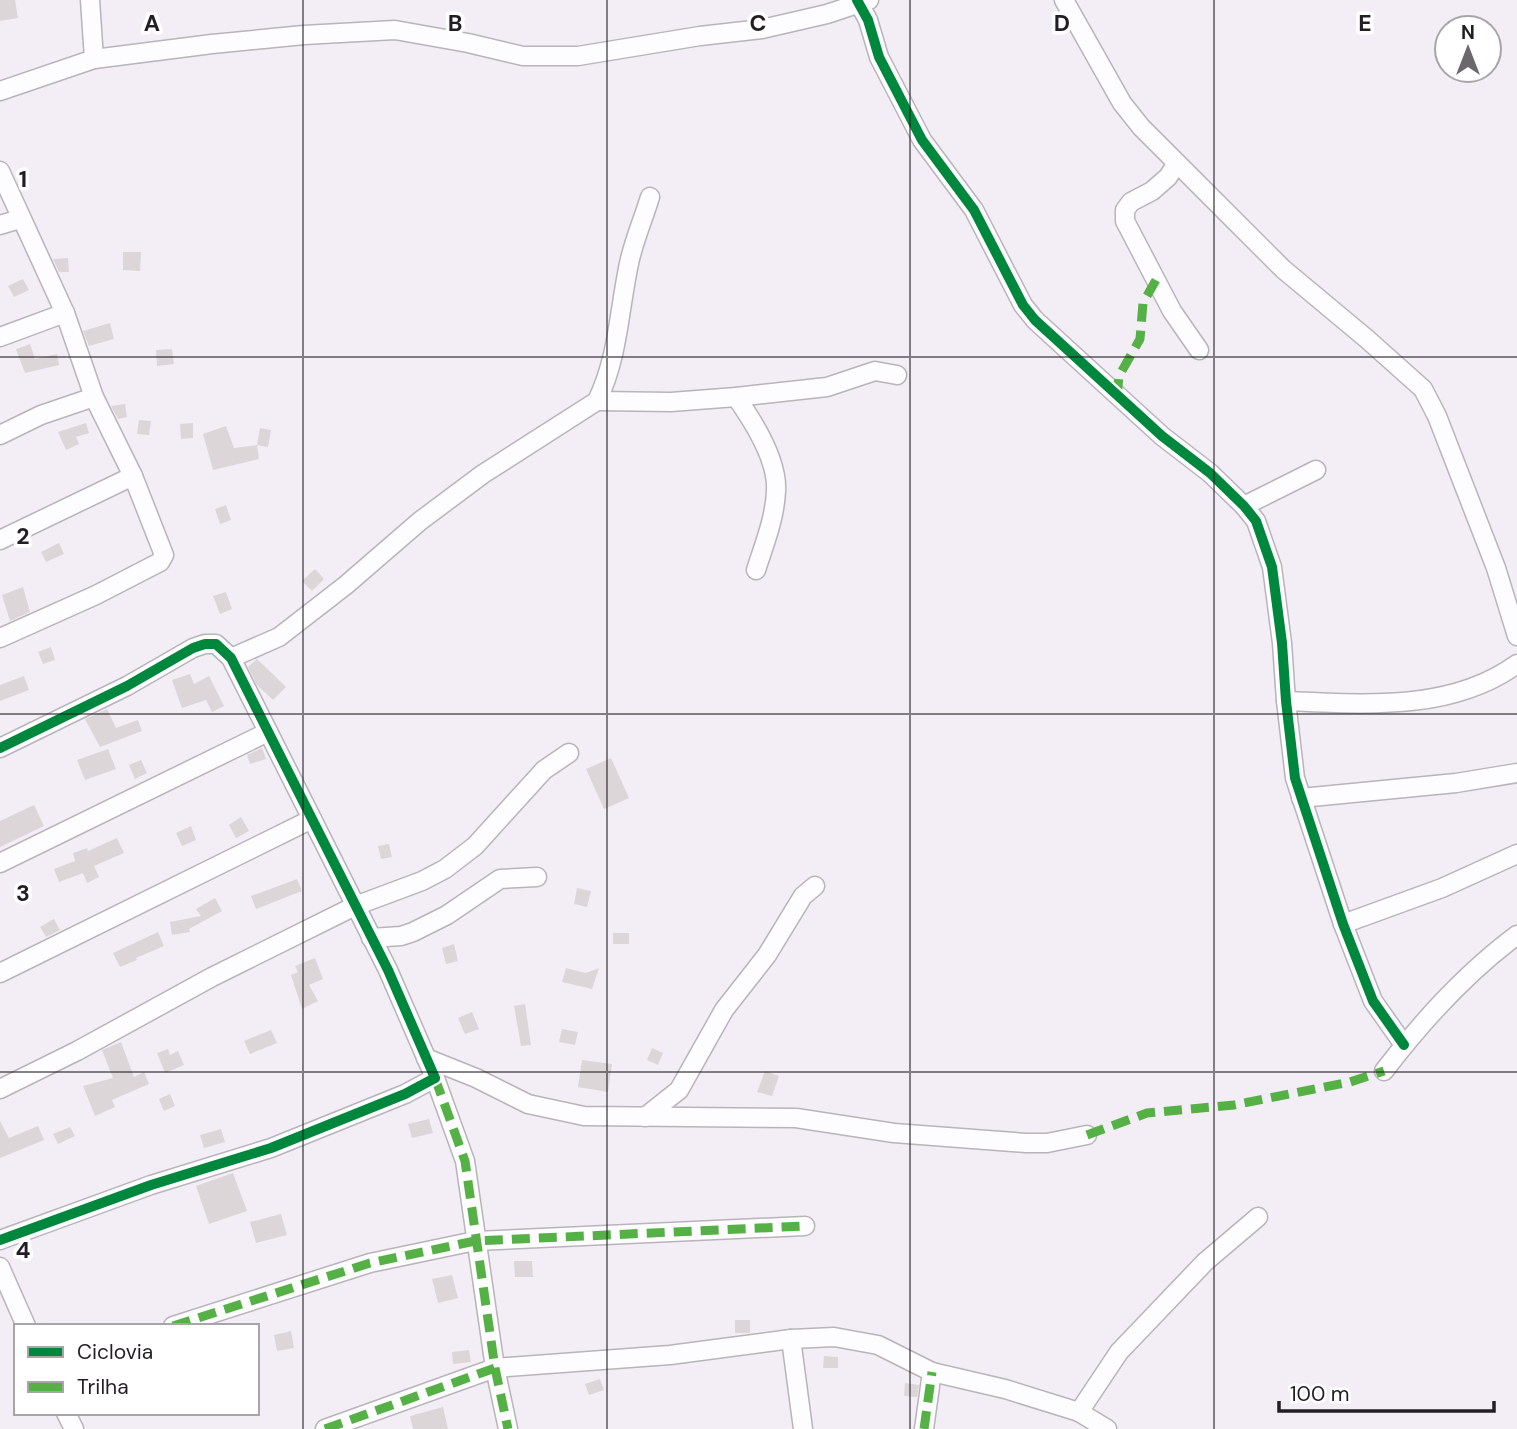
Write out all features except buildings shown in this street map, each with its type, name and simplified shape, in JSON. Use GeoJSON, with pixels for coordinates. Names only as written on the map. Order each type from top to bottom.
{"type":"FeatureCollection","features":[{"type":"Feature","properties":{"kind":"street"},"geometry":{"type":"LineString","coordinates":[[90,0],[94,59]]}},
{"type":"Feature","properties":{"kind":"street"},"geometry":{"type":"LineString","coordinates":[[1064,0],[1122,103],[1141,127],[1283,269],[1423,389],[1437,416],[1496,568],[1517,636]]}},
{"type":"Feature","properties":{"kind":"street"},"geometry":{"type":"LineString","coordinates":[[0,91],[94,59],[212,44],[396,30],[468,43],[523,57],[579,56],[700,36],[762,29],[827,15],[862,1],[879,57],[922,140],[974,210],[1023,305],[1098,381],[1210,473],[1256,521],[1272,568],[1282,643],[1294,778],[1343,924],[1373,1000],[1404,1045]]}},
{"type":"Feature","properties":{"kind":"street"},"geometry":{"type":"LineString","coordinates":[[1177,163],[1168,177],[1152,191],[1131,202],[1125,210],[1125,221],[1172,311],[1199,350]]}},
{"type":"Feature","properties":{"kind":"street"},"geometry":{"type":"LineString","coordinates":[[0,172],[65,313],[94,397],[132,476],[164,555],[160,562],[96,596],[0,638]]}},
{"type":"Feature","properties":{"kind":"street"},"geometry":{"type":"LineString","coordinates":[[231,658],[279,638],[482,474],[597,401],[606,382],[618,332],[630,258],[650,197]]}},
{"type":"Feature","properties":{"kind":"street"},"geometry":{"type":"LineString","coordinates":[[0,225],[20,219]]}},
{"type":"Feature","properties":{"kind":"street"},"geometry":{"type":"LineString","coordinates":[[0,337],[65,313]]}},
{"type":"Feature","properties":{"kind":"street"},"geometry":{"type":"LineString","coordinates":[[597,401],[671,402],[736,397],[827,387],[874,371],[897,375]]}},
{"type":"Feature","properties":{"kind":"street"},"geometry":{"type":"LineString","coordinates":[[0,435],[41,415],[94,397]]}},
{"type":"Feature","properties":{"kind":"street"},"geometry":{"type":"LineString","coordinates":[[736,397],[752,420],[774,467],[777,489],[769,530],[756,570]]}},
{"type":"Feature","properties":{"kind":"street"},"geometry":{"type":"LineString","coordinates":[[1244,506],[1316,470]]}},
{"type":"Feature","properties":{"kind":"street"},"geometry":{"type":"LineString","coordinates":[[0,540],[132,476]]}},
{"type":"Feature","properties":{"kind":"street"},"geometry":{"type":"LineString","coordinates":[[0,748],[127,686],[193,648],[216,644],[231,658],[371,938],[435,1078],[465,1161],[495,1368],[508,1429]]}},
{"type":"Feature","properties":{"kind":"street"},"geometry":{"type":"LineString","coordinates":[[1286,701],[1364,704],[1437,698],[1496,679],[1517,664]]}},
{"type":"Feature","properties":{"kind":"street"},"geometry":{"type":"LineString","coordinates":[[0,863],[268,732]]}},
{"type":"Feature","properties":{"kind":"street"},"geometry":{"type":"LineString","coordinates":[[0,1089],[77,1051],[212,976],[355,906],[422,881],[445,869],[475,846],[544,770],[569,753]]}},
{"type":"Feature","properties":{"kind":"street"},"geometry":{"type":"LineString","coordinates":[[1301,798],[1456,783],[1517,773]]}},
{"type":"Feature","properties":{"kind":"street"},"geometry":{"type":"LineString","coordinates":[[0,973],[312,819]]}},
{"type":"Feature","properties":{"kind":"street"},"geometry":{"type":"LineString","coordinates":[[1343,924],[1442,887],[1517,854]]}},
{"type":"Feature","properties":{"kind":"street"},"geometry":{"type":"LineString","coordinates":[[371,938],[401,936],[413,932],[456,909],[500,879],[537,877]]}},
{"type":"Feature","properties":{"kind":"street"},"geometry":{"type":"LineString","coordinates":[[645,1117],[679,1090],[724,1010],[767,955],[803,896],[815,886]]}},
{"type":"Feature","properties":{"kind":"street"},"geometry":{"type":"LineString","coordinates":[[1384,1071],[1404,1045],[1481,962],[1517,934]]}},
{"type":"Feature","properties":{"kind":"street"},"geometry":{"type":"LineString","coordinates":[[426,1058],[476,1078],[528,1104],[584,1116],[796,1118],[894,1133],[1026,1143],[1047,1143],[1087,1135]]}},
{"type":"Feature","properties":{"kind":"street"},"geometry":{"type":"LineString","coordinates":[[0,1240],[151,1185],[271,1148],[405,1094],[435,1078]]}},
{"type":"Feature","properties":{"kind":"street"},"geometry":{"type":"LineString","coordinates":[[1079,1412],[1119,1352],[1205,1262],[1258,1217]]}},
{"type":"Feature","properties":{"kind":"street"},"geometry":{"type":"LineString","coordinates":[[179,1324],[370,1263],[475,1241],[805,1226]]}},
{"type":"Feature","properties":{"kind":"street"},"geometry":{"type":"LineString","coordinates":[[0,1267],[25,1324]]}},
{"type":"Feature","properties":{"kind":"street"},"geometry":{"type":"LineString","coordinates":[[325,1429],[495,1368],[670,1356],[791,1339],[834,1337],[878,1345],[932,1372],[1079,1412],[1107,1429]]}},
{"type":"Feature","properties":{"kind":"street"},"geometry":{"type":"LineString","coordinates":[[791,1339],[803,1429]]}},
{"type":"Feature","properties":{"kind":"street"},"geometry":{"type":"LineString","coordinates":[[924,1429],[932,1372]]}},
{"type":"Feature","properties":{"kind":"marked path"},"geometry":{"type":"LineString","coordinates":[[1117,397],[1119,376],[1140,339],[1143,303],[1156,280]]}},
{"type":"Feature","properties":{"kind":"marked path"},"geometry":{"type":"LineString","coordinates":[[1087,1135],[1147,1113],[1234,1105],[1350,1082],[1384,1071]]}},
{"type":"Feature","properties":{"kind":"marked path"},"geometry":{"type":"LineString","coordinates":[[435,1078],[465,1161],[495,1368],[508,1429]]}},
{"type":"Feature","properties":{"kind":"marked path"},"geometry":{"type":"LineString","coordinates":[[179,1324],[370,1263],[475,1241],[805,1226]]}},
{"type":"Feature","properties":{"kind":"marked path"},"geometry":{"type":"LineString","coordinates":[[325,1429],[495,1368]]}},
{"type":"Feature","properties":{"kind":"marked path"},"geometry":{"type":"LineString","coordinates":[[924,1429],[932,1372]]}},
{"type":"Feature","properties":{"kind":"cycle path"},"geometry":{"type":"LineString","coordinates":[[857,0],[868,20],[879,57],[922,140],[974,210],[1023,305],[1035,320],[1162,436],[1210,473],[1256,521],[1272,567],[1295,778],[1343,924],[1373,1001],[1404,1045]]}},
{"type":"Feature","properties":{"kind":"cycle path"},"geometry":{"type":"LineString","coordinates":[[0,748],[127,686],[193,648],[216,644],[231,658],[388,970],[435,1078],[405,1094],[271,1148],[151,1185],[0,1240]]}}]}
